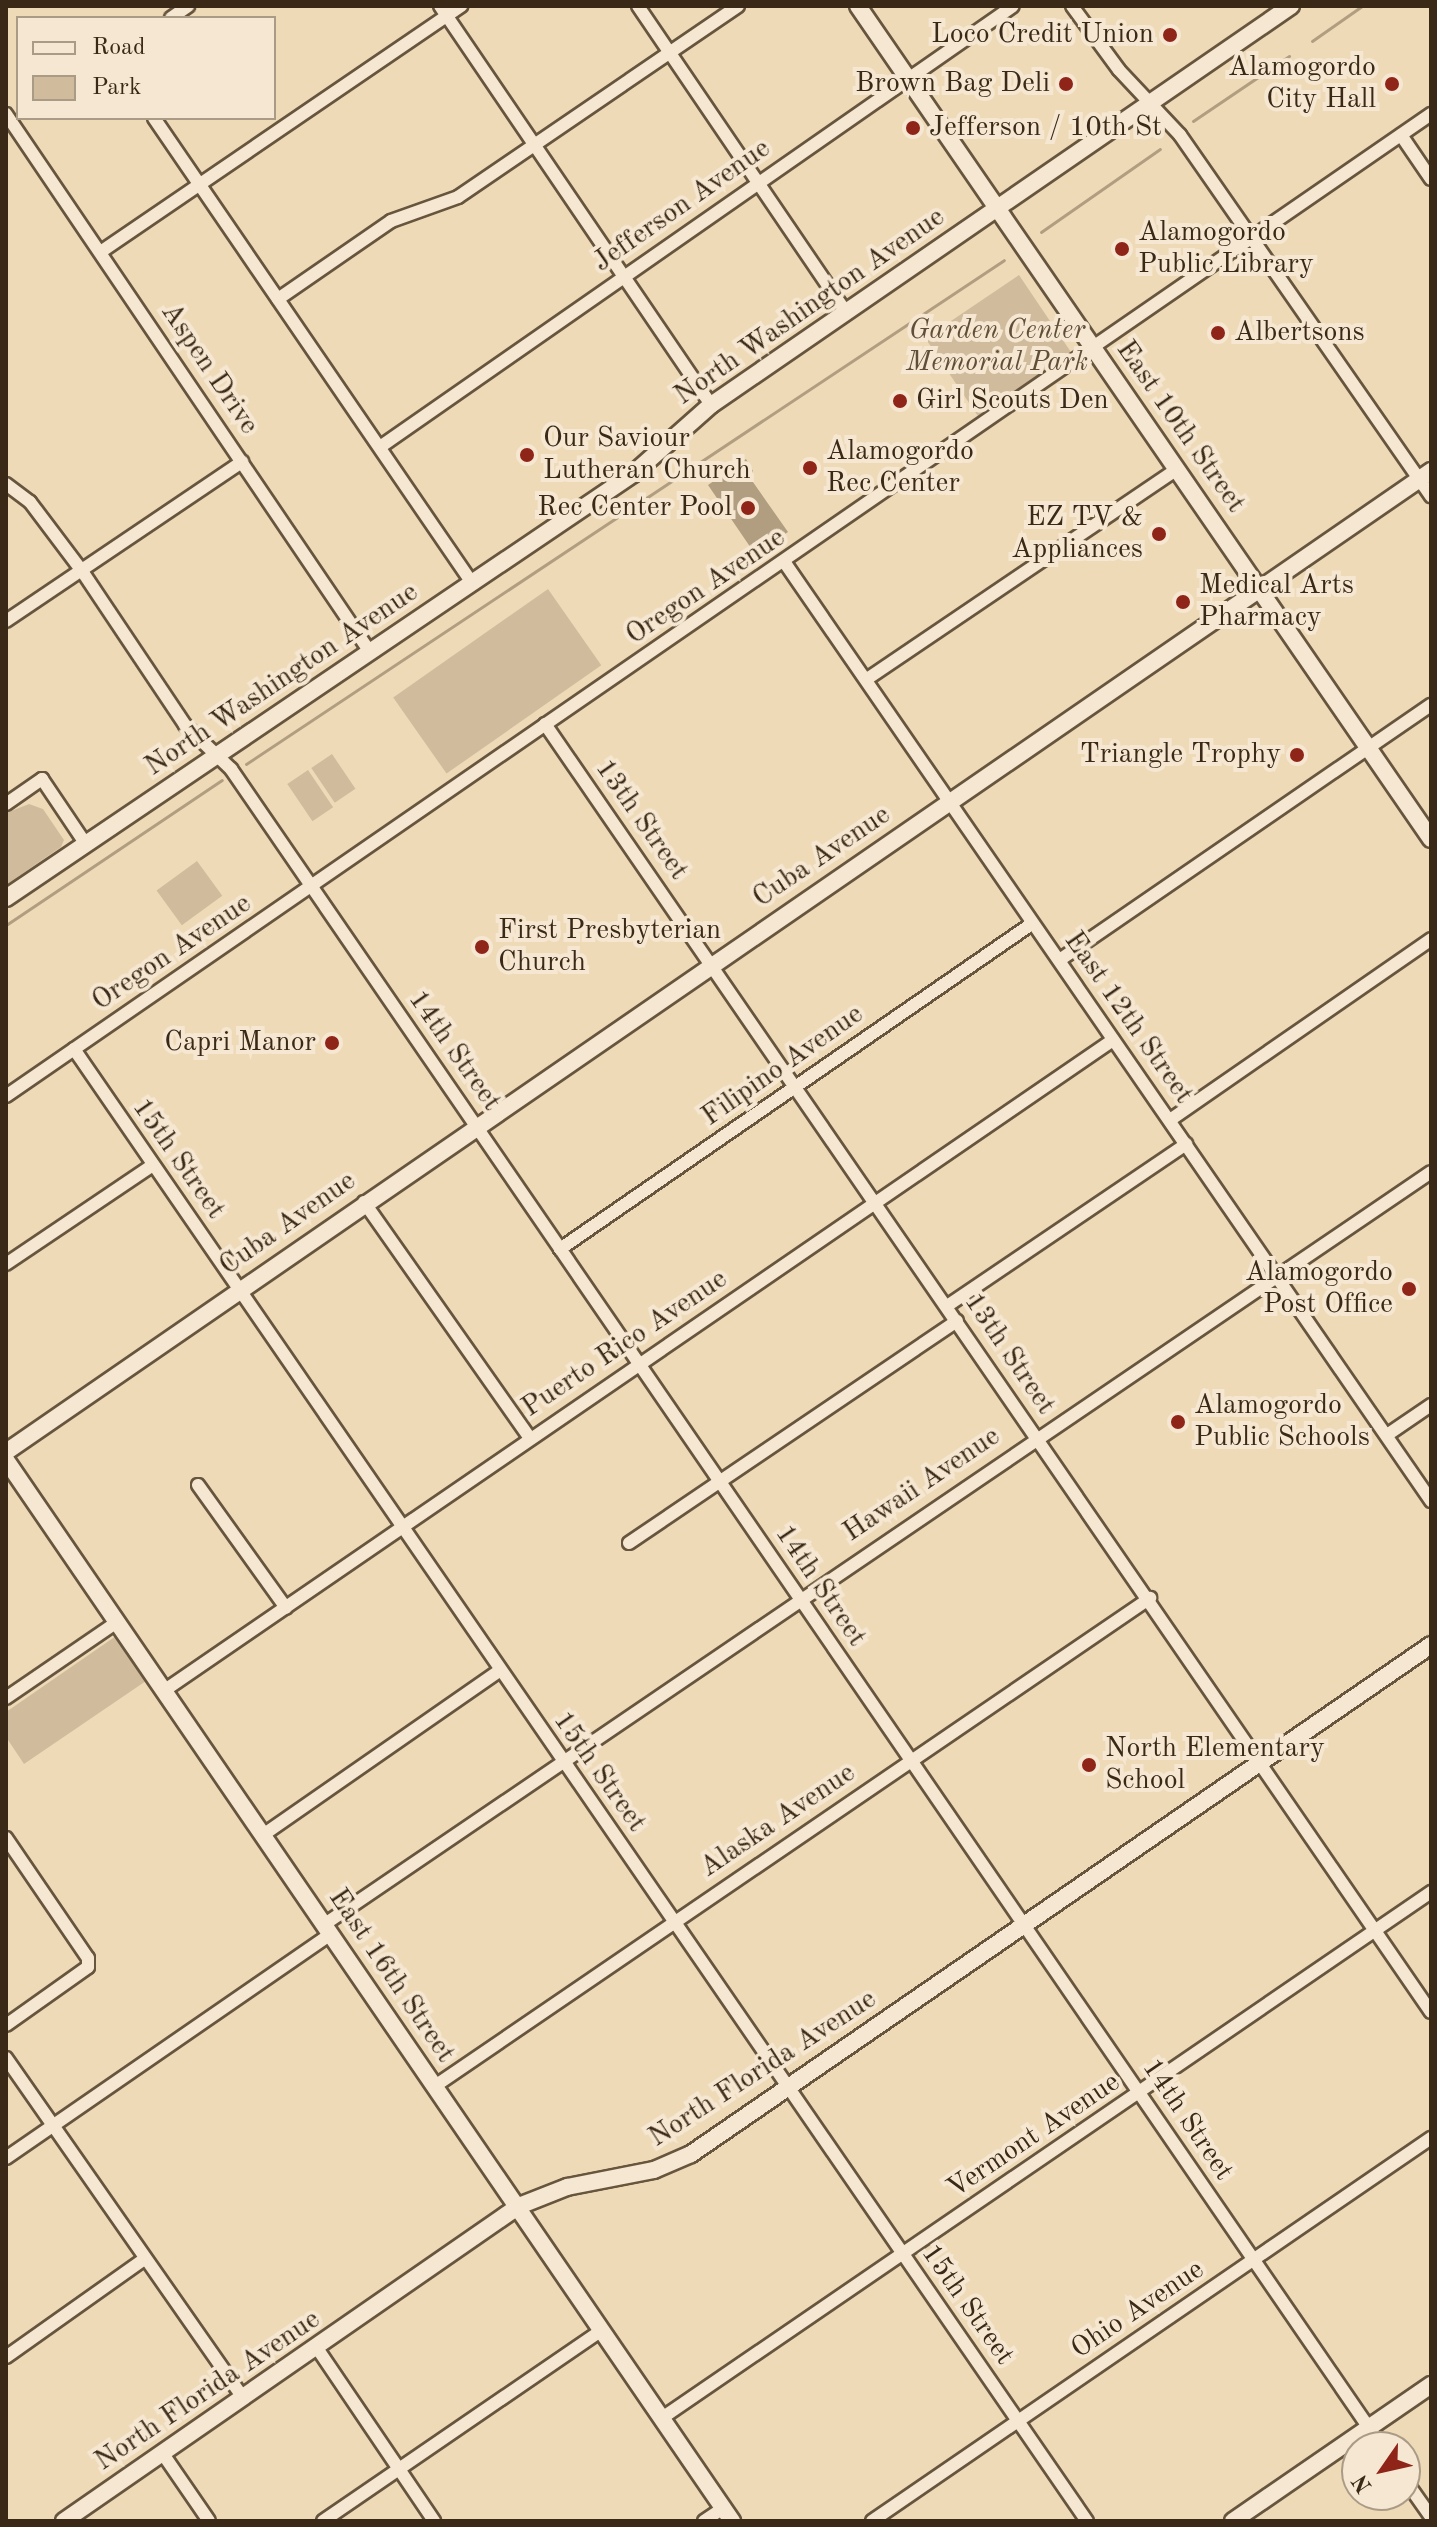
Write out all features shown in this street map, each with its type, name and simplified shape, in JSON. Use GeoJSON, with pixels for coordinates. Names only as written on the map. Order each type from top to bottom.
{"type":"FeatureCollection","features":[{"type":"Feature","properties":{"kind":"main road","name":"East 10th Street"},"geometry":{"type":"LineString","coordinates":[[858,6],[1431,839]]}},
{"type":"Feature","properties":{"kind":"main road","name":"North Washington Avenue"},"geometry":{"type":"LineString","coordinates":[[6,898],[633,474],[711,405],[1152,102],[1281,9]]}},
{"type":"Feature","properties":{"kind":"main road","name":"Cuba Avenue"},"geometry":{"type":"LineString","coordinates":[[6,1452],[364,1202],[1425,475]]}},
{"type":"Feature","properties":{"kind":"main road","name":"East 16th Street"},"geometry":{"type":"LineString","coordinates":[[6,1460],[728,2514]]}},
{"type":"Feature","properties":{"kind":"main road","name":"North Florida Avenue"},"geometry":{"type":"LineString","coordinates":[[64,2521],[519,2206],[567,2187],[654,2170],[691,2154],[1026,1927],[1431,1645]]}},
{"type":"Feature","properties":{"kind":"main road"},"geometry":{"type":"LineString","coordinates":[[1233,2521],[1431,2385]]}},
{"type":"Feature","properties":{"kind":"street"},"geometry":{"type":"LineString","coordinates":[[102,251],[200,186],[443,11],[461,6]]}},
{"type":"Feature","properties":{"kind":"street"},"geometry":{"type":"LineString","coordinates":[[638,6],[760,181],[846,312]]}},
{"type":"Feature","properties":{"kind":"street"},"geometry":{"type":"LineString","coordinates":[[278,299],[391,221],[458,197],[738,6]]}},
{"type":"Feature","properties":{"kind":"street","name":"Jefferson Avenue"},"geometry":{"type":"LineString","coordinates":[[380,447],[1013,6]]}},
{"type":"Feature","properties":{"kind":"street"},"geometry":{"type":"LineString","coordinates":[[1072,6],[1119,70],[1152,102],[1253,237],[1425,475],[1431,496]]}},
{"type":"Feature","properties":{"kind":"street"},"geometry":{"type":"LineString","coordinates":[[443,11],[626,275],[711,405]]}},
{"type":"Feature","properties":{"kind":"street","name":"Oregon Avenue"},"geometry":{"type":"LineString","coordinates":[[6,1096],[545,724],[785,563],[1431,114]]}},
{"type":"Feature","properties":{"kind":"street","name":"Aspen Drive"},"geometry":{"type":"LineString","coordinates":[[14,118],[370,652]]}},
{"type":"Feature","properties":{"kind":"street"},"geometry":{"type":"LineString","coordinates":[[155,120],[472,583]]}},
{"type":"Feature","properties":{"kind":"street"},"geometry":{"type":"LineString","coordinates":[[1401,135],[1431,179]]}},
{"type":"Feature","properties":{"kind":"street"},"geometry":{"type":"LineString","coordinates":[[6,621],[242,462]]}},
{"type":"Feature","properties":{"kind":"street"},"geometry":{"type":"LineString","coordinates":[[867,679],[1177,469]]}},
{"type":"Feature","properties":{"kind":"street","name":"14th Street"},"geometry":{"type":"LineString","coordinates":[[6,484],[30,502],[82,571],[185,725],[217,754],[312,887],[1371,2431]]}},
{"type":"Feature","properties":{"kind":"street","name":"East 12th Street"},"geometry":{"type":"LineString","coordinates":[[785,563],[1061,959],[1113,1040],[1431,1501]]}},
{"type":"Feature","properties":{"kind":"street"},"geometry":{"type":"LineString","coordinates":[[1061,959],[1431,705]]}},
{"type":"Feature","properties":{"kind":"street","name":"13th Street"},"geometry":{"type":"LineString","coordinates":[[545,724],[1263,1761],[1431,2012]]}},
{"type":"Feature","properties":{"kind":"street"},"geometry":{"type":"LineString","coordinates":[[6,804],[42,779],[85,843]]}},
{"type":"Feature","properties":{"kind":"street","name":"Filipino Avenue"},"geometry":{"type":"LineString","coordinates":[[560,1249],[1033,923]]}},
{"type":"Feature","properties":{"kind":"street"},"geometry":{"type":"LineString","coordinates":[[1170,1120],[1431,939]]}},
{"type":"Feature","properties":{"kind":"street","name":"Puerto Rico Avenue"},"geometry":{"type":"LineString","coordinates":[[165,1690],[1113,1040]]}},
{"type":"Feature","properties":{"kind":"street","name":"15th Street"},"geometry":{"type":"LineString","coordinates":[[74,1049],[499,1671],[1087,2521]]}},
{"type":"Feature","properties":{"kind":"street"},"geometry":{"type":"LineString","coordinates":[[947,1306],[1186,1144]]}},
{"type":"Feature","properties":{"kind":"street"},"geometry":{"type":"LineString","coordinates":[[6,1264],[153,1165]]}},
{"type":"Feature","properties":{"kind":"street","name":"Hawaii Avenue"},"geometry":{"type":"LineString","coordinates":[[6,2158],[562,1760],[1431,1172]]}},
{"type":"Feature","properties":{"kind":"street"},"geometry":{"type":"LineString","coordinates":[[364,1202],[530,1438]]}},
{"type":"Feature","properties":{"kind":"street"},"geometry":{"type":"LineString","coordinates":[[629,1543],[957,1321]]}},
{"type":"Feature","properties":{"kind":"street"},"geometry":{"type":"LineString","coordinates":[[1387,1435],[1431,1405]]}},
{"type":"Feature","properties":{"kind":"street"},"geometry":{"type":"LineString","coordinates":[[198,1485],[286,1608]]}},
{"type":"Feature","properties":{"kind":"street","name":"Alaska Avenue"},"geometry":{"type":"LineString","coordinates":[[435,2086],[1150,1598]]}},
{"type":"Feature","properties":{"kind":"street"},"geometry":{"type":"LineString","coordinates":[[6,1698],[117,1622]]}},
{"type":"Feature","properties":{"kind":"street"},"geometry":{"type":"LineString","coordinates":[[263,1835],[499,1671]]}},
{"type":"Feature","properties":{"kind":"street"},"geometry":{"type":"LineString","coordinates":[[6,1838],[88,1958],[88,1967],[6,2025]]}},
{"type":"Feature","properties":{"kind":"street","name":"Vermont Avenue"},"geometry":{"type":"LineString","coordinates":[[662,2418],[1431,1892]]}},
{"type":"Feature","properties":{"kind":"street"},"geometry":{"type":"LineString","coordinates":[[6,2058],[143,2260],[243,2398]]}},
{"type":"Feature","properties":{"kind":"street","name":"Ohio Avenue"},"geometry":{"type":"LineString","coordinates":[[872,2521],[1431,2138]]}},
{"type":"Feature","properties":{"kind":"street"},"geometry":{"type":"LineString","coordinates":[[6,2357],[143,2260]]}},
{"type":"Feature","properties":{"kind":"street"},"geometry":{"type":"LineString","coordinates":[[323,2521],[601,2331]]}},
{"type":"Feature","properties":{"kind":"street"},"geometry":{"type":"LineString","coordinates":[[317,2348],[434,2521]]}},
{"type":"Feature","properties":{"kind":"street"},"geometry":{"type":"LineString","coordinates":[[163,2454],[209,2521]]}},
{"type":"Feature","properties":{"kind":"street"},"geometry":{"type":"LineString","coordinates":[[704,2521],[728,2514]]}},
{"type":"Feature","properties":{"kind":"green space","name":"Garden Center Memorial Park"},"geometry":{"type":"Polygon","coordinates":[[[1019,275],[1072,353],[978,416],[925,338],[1019,275]]]}},
{"type":"Feature","properties":{"kind":"green space"},"geometry":{"type":"Polygon","coordinates":[[[548,589],[601,665],[447,774],[393,697],[548,589]]]}},
{"type":"Feature","properties":{"kind":"green space"},"geometry":{"type":"Polygon","coordinates":[[[332,754],[355,789],[335,803],[311,768],[332,754]]]}},
{"type":"Feature","properties":{"kind":"green space"},"geometry":{"type":"Polygon","coordinates":[[[308,770],[333,807],[312,821],[287,784],[308,770]]]}},
{"type":"Feature","properties":{"kind":"green space"},"geometry":{"type":"Polygon","coordinates":[[[29,804],[43,809],[64,840],[61,847],[6,885],[6,813],[29,804]]]}},
{"type":"Feature","properties":{"kind":"green space"},"geometry":{"type":"Polygon","coordinates":[[[197,861],[222,896],[182,925],[157,890],[197,861]]]}},
{"type":"Feature","properties":{"kind":"green space"},"geometry":{"type":"Polygon","coordinates":[[[116,1636],[146,1681],[24,1764],[6,1737],[6,1712],[116,1636]]]}},
{"type":"Feature","properties":{"kind":"shaded area","name":"Rec Center Pool"},"geometry":{"type":"Polygon","coordinates":[[[746,459],[753,471],[748,475],[788,532],[755,554],[708,485],[746,459]]]}},
{"type":"Feature","properties":{"kind":"waterway"},"geometry":{"type":"LineString","coordinates":[[1312,41],[1362,6]]}},
{"type":"Feature","properties":{"kind":"waterway"},"geometry":{"type":"LineString","coordinates":[[1193,121],[1289,56]]}},
{"type":"Feature","properties":{"kind":"waterway"},"geometry":{"type":"LineString","coordinates":[[1041,232],[1160,149]]}},
{"type":"Feature","properties":{"kind":"waterway"},"geometry":{"type":"LineString","coordinates":[[246,764],[1004,260]]}},
{"type":"Feature","properties":{"kind":"waterway"},"geometry":{"type":"LineString","coordinates":[[6,925],[222,780]]}},
{"type":"Feature","properties":{"kind":"place","name":"Loco Credit Union"},"geometry":{"type":"Point","coordinates":[1170,35]}},
{"type":"Feature","properties":{"kind":"place","name":"Brown Bag Deli"},"geometry":{"type":"Point","coordinates":[1066,84]}},
{"type":"Feature","properties":{"kind":"place","name":"Alamogordo City Hall"},"geometry":{"type":"Point","coordinates":[1392,84]}},
{"type":"Feature","properties":{"kind":"place","name":"Jefferson / 10th St"},"geometry":{"type":"Point","coordinates":[913,128]}},
{"type":"Feature","properties":{"kind":"place","name":"Alamogordo Public Library"},"geometry":{"type":"Point","coordinates":[1122,249]}},
{"type":"Feature","properties":{"kind":"place","name":"Albertsons"},"geometry":{"type":"Point","coordinates":[1218,333]}},
{"type":"Feature","properties":{"kind":"place","name":"Girl Scouts Den"},"geometry":{"type":"Point","coordinates":[900,401]}},
{"type":"Feature","properties":{"kind":"place","name":"Our Saviour Lutheran Church"},"geometry":{"type":"Point","coordinates":[527,455]}},
{"type":"Feature","properties":{"kind":"place","name":"Alamogordo Rec Center"},"geometry":{"type":"Point","coordinates":[810,468]}},
{"type":"Feature","properties":{"kind":"place","name":"Rec Center Pool"},"geometry":{"type":"Point","coordinates":[748,508]}},
{"type":"Feature","properties":{"kind":"place","name":"EZ TV & Appliances"},"geometry":{"type":"Point","coordinates":[1159,534]}},
{"type":"Feature","properties":{"kind":"place","name":"Medical Arts Pharmacy"},"geometry":{"type":"Point","coordinates":[1183,602]}},
{"type":"Feature","properties":{"kind":"place","name":"Triangle Trophy"},"geometry":{"type":"Point","coordinates":[1297,755]}},
{"type":"Feature","properties":{"kind":"place","name":"First Presbyterian Church"},"geometry":{"type":"Point","coordinates":[482,947]}},
{"type":"Feature","properties":{"kind":"place","name":"Capri Manor"},"geometry":{"type":"Point","coordinates":[332,1043]}},
{"type":"Feature","properties":{"kind":"place","name":"Alamogordo Post Office"},"geometry":{"type":"Point","coordinates":[1409,1289]}},
{"type":"Feature","properties":{"kind":"place","name":"Alamogordo Public Schools"},"geometry":{"type":"Point","coordinates":[1178,1422]}},
{"type":"Feature","properties":{"kind":"place","name":"North Elementary School"},"geometry":{"type":"Point","coordinates":[1089,1765]}}]}
